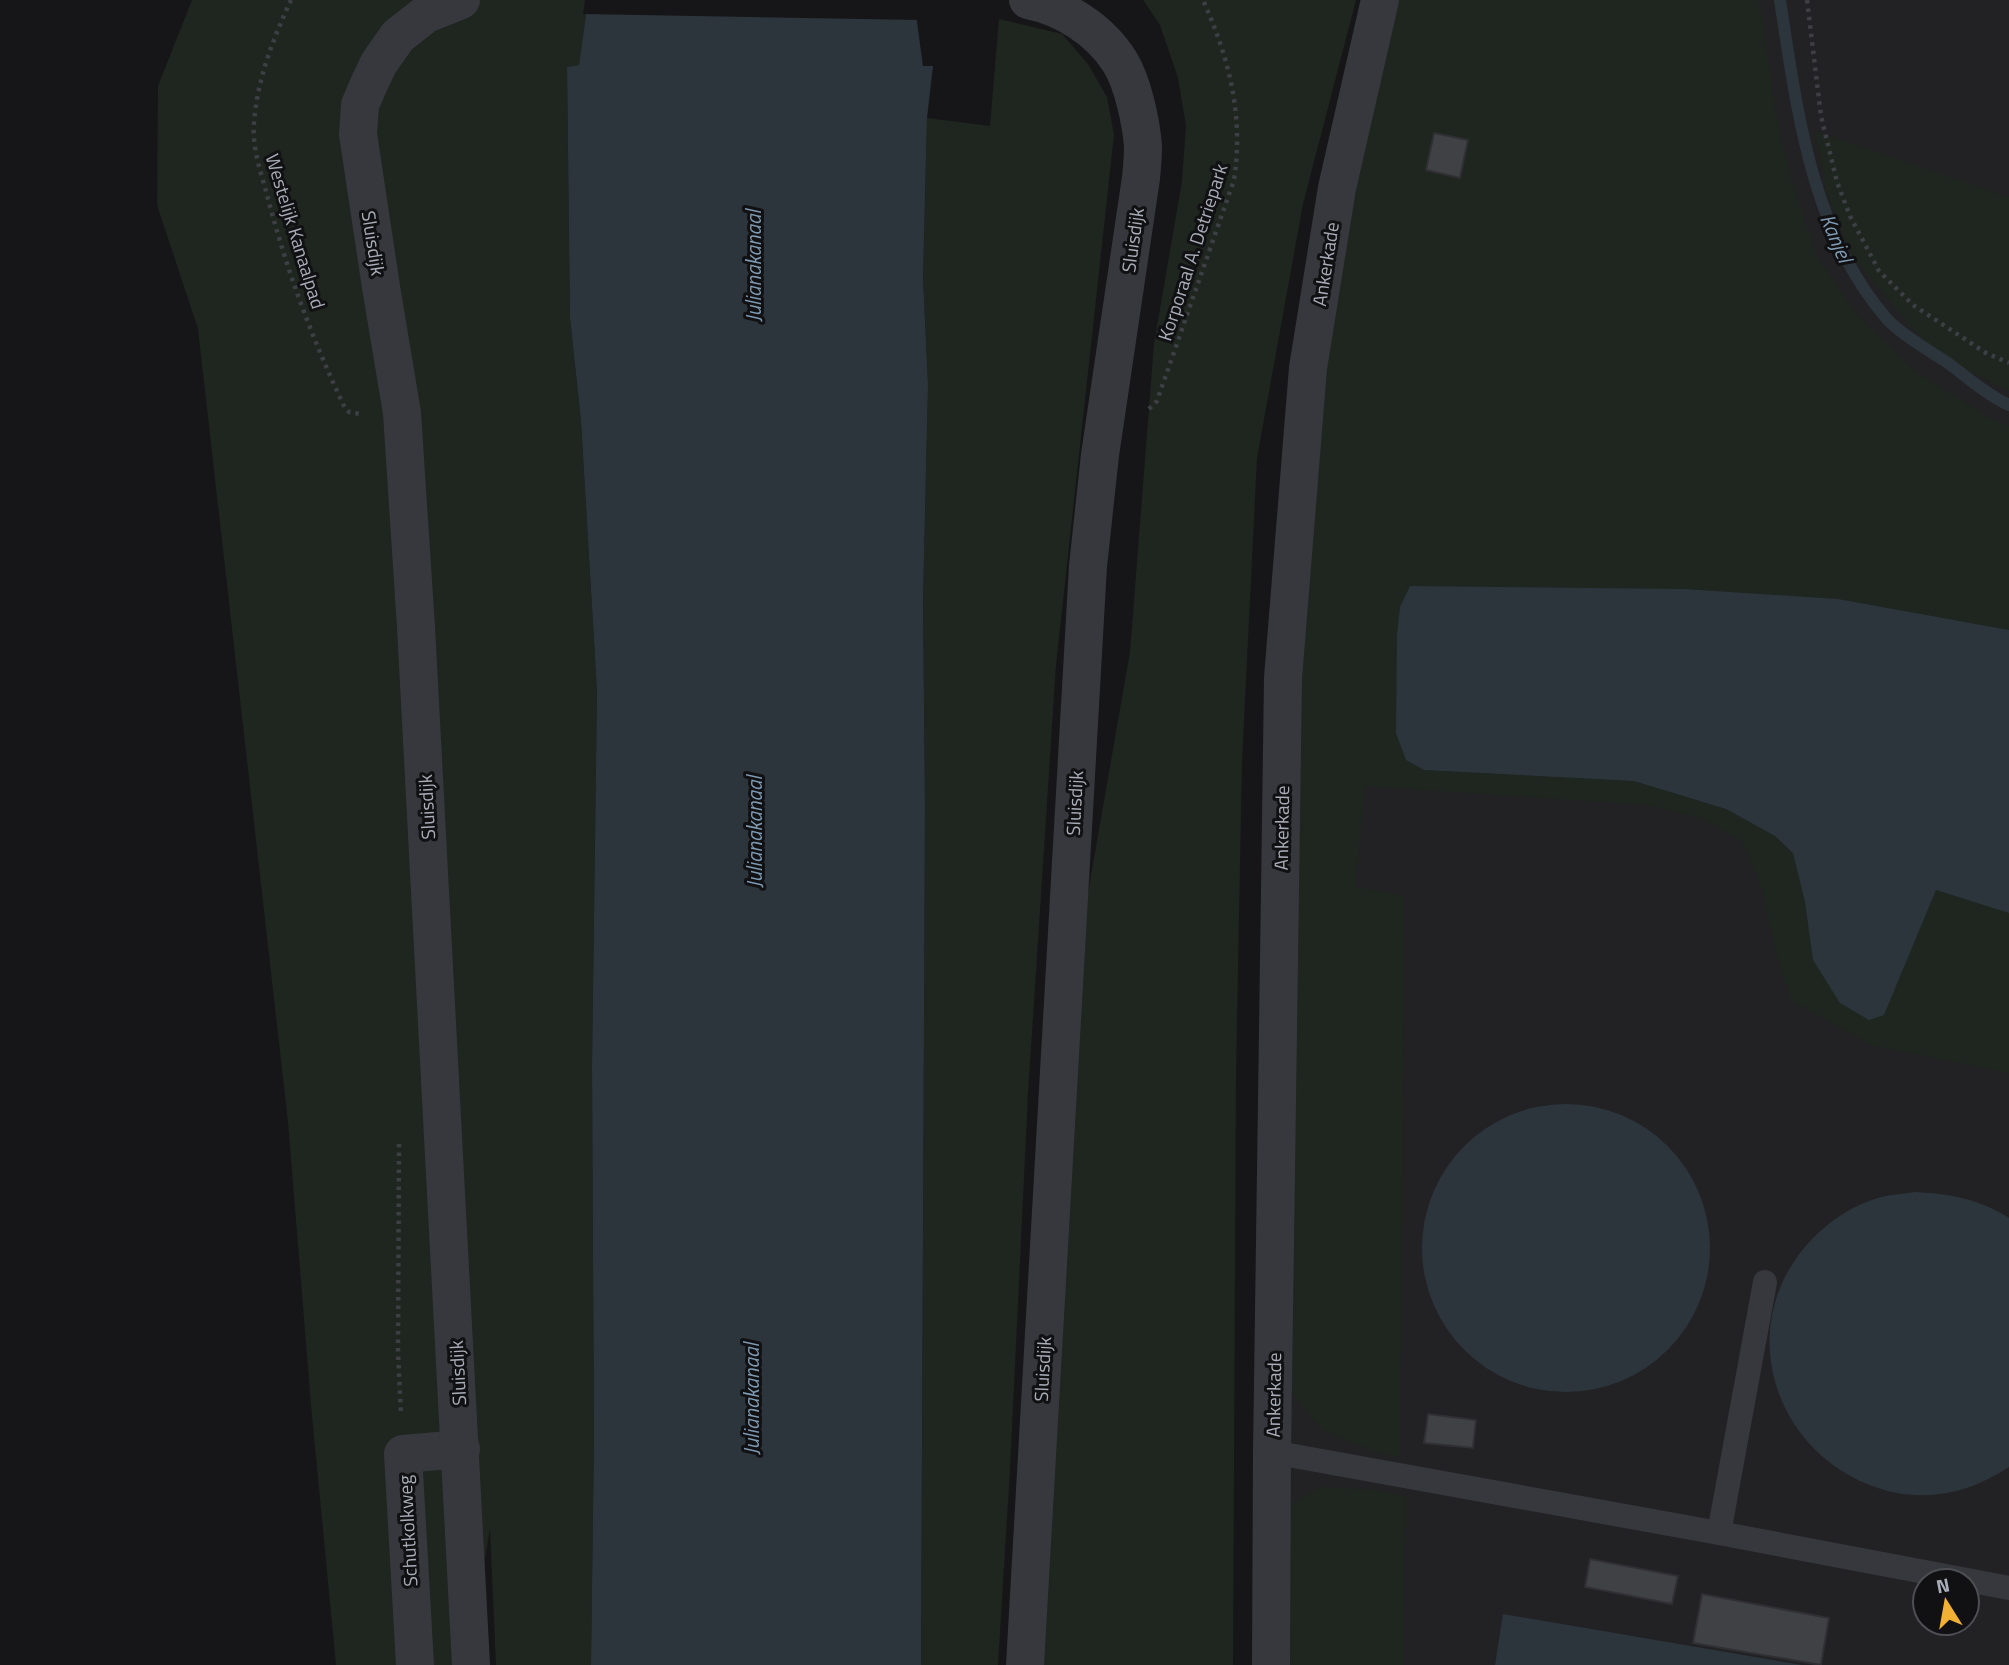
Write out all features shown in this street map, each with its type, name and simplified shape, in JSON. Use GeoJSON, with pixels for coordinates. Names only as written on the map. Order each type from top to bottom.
{"type":"FeatureCollection","features":[{"type":"Feature","properties":{"kind":"street","name":"Sluisdijk"},"geometry":{"type":"LineString","coordinates":[[461,0],[426,14],[398,36],[379,63],[360,105],[358,134],[402,413],[417,641],[471,1665]]}},
{"type":"Feature","properties":{"kind":"street","name":"Sluisdijk"},"geometry":{"type":"LineString","coordinates":[[1025,1665],[1088,566],[1100,455],[1141,178],[1143,147],[1135,100],[1120,63],[1097,36],[1069,14],[1028,0]]}},
{"type":"Feature","properties":{"kind":"street","name":"Ankerkade"},"geometry":{"type":"LineString","coordinates":[[1271,1665],[1283,678],[1308,368],[1337,188],[1380,0]]}},
{"type":"Feature","properties":{"kind":"street","name":"Schutkolkweg"},"geometry":{"type":"LineString","coordinates":[[415,1665],[403,1454],[461,1449]]}},
{"type":"Feature","properties":{"kind":"lane"},"geometry":{"type":"LineString","coordinates":[[1719,1533],[1765,1282]]}},
{"type":"Feature","properties":{"kind":"lane"},"geometry":{"type":"LineString","coordinates":[[1272,1452],[2009,1588]]}},
{"type":"Feature","properties":{"kind":"path","name":"Westelijk Kanaalpad"},"geometry":{"type":"LineString","coordinates":[[291,0],[277,31],[258,93],[254,125],[257,158],[274,220],[315,341],[345,408],[349,412],[362,413]]}},
{"type":"Feature","properties":{"kind":"path","name":"Korporaal A. Detriepark"},"geometry":{"type":"LineString","coordinates":[[1144,416],[1157,401],[1234,180],[1236,167],[1238,129],[1235,98],[1216,30],[1203,0]]}},
{"type":"Feature","properties":{"kind":"path"},"geometry":{"type":"LineString","coordinates":[[1807,0],[1821,116],[1838,182],[1850,216],[1879,271],[1913,304],[1986,353],[2009,363]]}},
{"type":"Feature","properties":{"kind":"shaded area"},"geometry":{"type":"Polygon","coordinates":[[[192,0],[588,0],[579,65],[567,67],[570,318],[581,421],[597,691],[592,1067],[594,1437],[591,1665],[496,1665],[490,1529],[467,1665],[336,1665],[288,1122],[198,329],[157,205],[158,86],[192,0]]]}},
{"type":"Feature","properties":{"kind":"shaded area"},"geometry":{"type":"Polygon","coordinates":[[[1143,0],[1356,0],[1303,204],[1257,458],[1242,761],[1236,1073],[1233,1665],[1035,1665],[1082,927],[1130,652],[1154,344],[1182,181],[1186,126],[1178,78],[1160,25],[1143,0]]]}},
{"type":"Feature","properties":{"kind":"shaded area"},"geometry":{"type":"Polygon","coordinates":[[[1389,0],[2009,0],[2009,1665],[1253,1665],[1389,0]]]}},
{"type":"Feature","properties":{"kind":"shaded area"},"geometry":{"type":"Polygon","coordinates":[[[1396,0],[1759,0],[1779,132],[1818,258],[1858,316],[1916,372],[1992,419],[2009,426],[2009,630],[1838,599],[1684,589],[1410,586],[1424,770],[1634,781],[1726,809],[1775,836],[1793,853],[1805,902],[1884,1014],[1936,890],[2009,913],[2009,1073],[1871,1045],[1791,1000],[1775,949],[1764,894],[1742,841],[1701,818],[1649,805],[1364,786],[1356,887],[1404,895],[1400,1457],[1378,1453],[1322,1430],[1278,1375],[1299,493],[1357,164],[1396,0]]]}},
{"type":"Feature","properties":{"kind":"shaded area"},"geometry":{"type":"Polygon","coordinates":[[[999,19],[1062,34],[1088,64],[1107,97],[1114,135],[1056,665],[1028,1094],[998,1665],[921,1665],[925,806],[923,600],[928,385],[923,277],[927,118],[990,126],[999,19]]]}},
{"type":"Feature","properties":{"kind":"shaded area"},"geometry":{"type":"Polygon","coordinates":[[[1815,131],[2009,197],[2009,391],[1936,355],[1851,255],[1826,189],[1815,131]]]}},
{"type":"Feature","properties":{"kind":"shaded area"},"geometry":{"type":"Polygon","coordinates":[[[1319,1487],[1376,1490],[1406,1496],[1404,1665],[1280,1665],[1279,1512],[1319,1487]]]}},
{"type":"Feature","properties":{"kind":"water","name":"Julianakanaal"},"geometry":{"type":"Polygon","coordinates":[[[588,0],[914,0],[923,66],[933,66],[927,118],[923,277],[928,385],[923,600],[925,806],[921,1665],[591,1665],[594,1437],[592,1067],[597,691],[581,421],[570,318],[567,67],[579,65],[588,0]]]}},
{"type":"Feature","properties":{"kind":"water"},"geometry":{"type":"Polygon","coordinates":[[[1410,586],[1684,589],[1838,599],[2009,630],[2009,913],[1936,890],[1884,1015],[1869,1020],[1840,1003],[1813,960],[1805,902],[1793,853],[1775,836],[1726,809],[1634,781],[1424,770],[1406,760],[1396,733],[1397,635],[1400,607],[1410,586]]]}},
{"type":"Feature","properties":{"kind":"water"},"geometry":{"type":"Polygon","coordinates":[[[1566,1104],[1594,1107],[1634,1121],[1657,1137],[1677,1157],[1699,1193],[1707,1220],[1710,1248],[1707,1276],[1693,1316],[1677,1339],[1657,1359],[1621,1381],[1594,1389],[1566,1392],[1538,1389],[1498,1375],[1475,1359],[1455,1339],[1433,1303],[1425,1276],[1422,1248],[1425,1220],[1439,1180],[1455,1157],[1475,1137],[1511,1115],[1538,1107],[1566,1104]]]}},
{"type":"Feature","properties":{"kind":"water"},"geometry":{"type":"Polygon","coordinates":[[[1916,1192],[1964,1199],[1987,1206],[2009,1218],[2009,1467],[1966,1488],[1936,1495],[1888,1491],[1849,1475],[1817,1451],[1792,1421],[1777,1386],[1770,1349],[1773,1311],[1787,1274],[1812,1239],[1838,1217],[1861,1204],[1886,1196],[1916,1192]]]}},
{"type":"Feature","properties":{"kind":"water"},"geometry":{"type":"Polygon","coordinates":[[[1503,1614],[1802,1665],[1495,1665],[1503,1614]]]}},
{"type":"Feature","properties":{"kind":"pier"},"geometry":{"type":"Polygon","coordinates":[[[585,0],[917,0],[920,20],[583,14],[585,0]]]}},
{"type":"Feature","properties":{"kind":"building"},"geometry":{"type":"Polygon","coordinates":[[[1434,133],[1468,140],[1460,178],[1426,170],[1434,133]]]}},
{"type":"Feature","properties":{"kind":"building"},"geometry":{"type":"Polygon","coordinates":[[[1428,1414],[1476,1420],[1473,1448],[1424,1443],[1428,1414]]]}},
{"type":"Feature","properties":{"kind":"building"},"geometry":{"type":"Polygon","coordinates":[[[1590,1559],[1678,1576],[1672,1604],[1585,1587],[1590,1559]]]}},
{"type":"Feature","properties":{"kind":"building"},"geometry":{"type":"Polygon","coordinates":[[[1702,1594],[1829,1618],[1821,1665],[1693,1643],[1702,1594]]]}},
{"type":"Feature","properties":{"kind":"waterway","name":"Kanjel"},"geometry":{"type":"LineString","coordinates":[[1780,0],[1793,84],[1811,168],[1824,209],[1861,285],[1899,330],[2009,405]]}}]}
